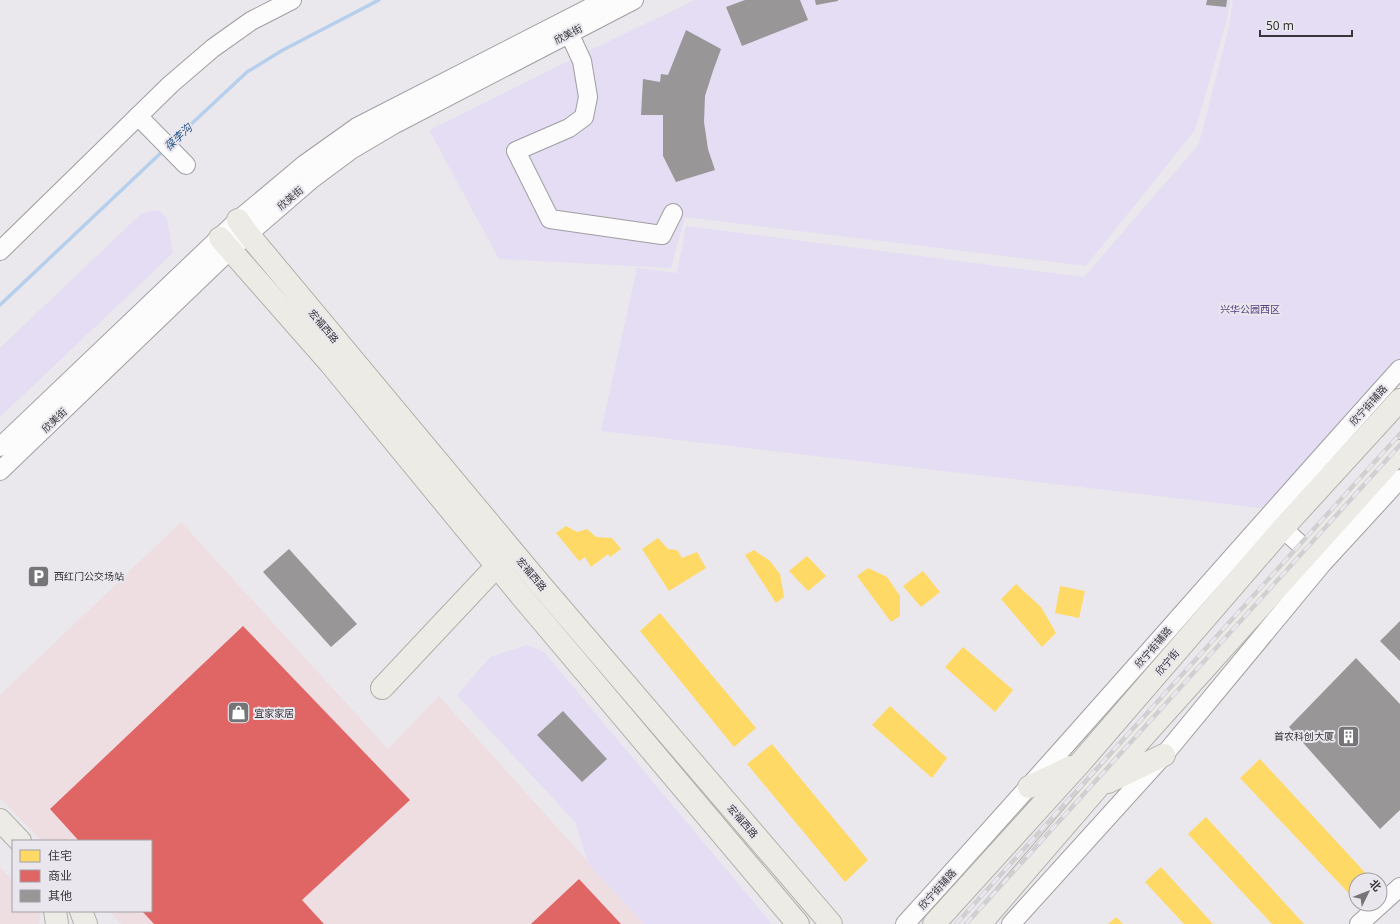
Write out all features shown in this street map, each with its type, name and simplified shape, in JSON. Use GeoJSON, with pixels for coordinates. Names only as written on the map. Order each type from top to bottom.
{"type":"FeatureCollection","features":[{"type":"Feature","properties":{"kind":"main road","name":"宏福西路"},"geometry":{"type":"LineString","coordinates":[[243,227],[512,550],[831,924]]}},
{"type":"Feature","properties":{"kind":"main road","name":"宏福西路"},"geometry":{"type":"LineString","coordinates":[[226,243],[334,369],[798,924]]}},
{"type":"Feature","properties":{"kind":"main road","name":"欣宁街"},"geometry":{"type":"LineString","coordinates":[[934,924],[1081,762],[1275,522],[1400,400]]}},
{"type":"Feature","properties":{"kind":"main road"},"geometry":{"type":"LineString","coordinates":[[980,924],[1098,787],[1316,558],[1400,451]]}},
{"type":"Feature","properties":{"kind":"main road"},"geometry":{"type":"LineString","coordinates":[[382,688],[512,550]]}},
{"type":"Feature","properties":{"kind":"main road"},"geometry":{"type":"LineString","coordinates":[[1098,787],[1164,755]]}},
{"type":"Feature","properties":{"kind":"main road"},"geometry":{"type":"LineString","coordinates":[[1029,787],[1081,762]]}},
{"type":"Feature","properties":{"kind":"main road"},"geometry":{"type":"LineString","coordinates":[[0,820],[19,840]]}},
{"type":"Feature","properties":{"kind":"main road"},"geometry":{"type":"LineString","coordinates":[[0,842],[12,855]]}},
{"type":"Feature","properties":{"kind":"main road"},"geometry":{"type":"LineString","coordinates":[[55,912],[57,924]]}},
{"type":"Feature","properties":{"kind":"main road"},"geometry":{"type":"LineString","coordinates":[[81,912],[86,924]]}},
{"type":"Feature","properties":{"kind":"street"},"geometry":{"type":"LineString","coordinates":[[0,250],[141,118],[171,84],[213,48],[251,21],[292,0]]}},
{"type":"Feature","properties":{"kind":"street","name":"欣美街"},"geometry":{"type":"LineString","coordinates":[[0,447],[226,243],[305,164],[357,128],[605,0]]}},
{"type":"Feature","properties":{"kind":"street","name":"欣美街"},"geometry":{"type":"LineString","coordinates":[[243,227],[351,150],[395,124],[634,0]]}},
{"type":"Feature","properties":{"kind":"street"},"geometry":{"type":"LineString","coordinates":[[569,34],[582,61],[588,97],[584,117],[569,128],[516,151],[550,219],[662,236],[673,213]]}},
{"type":"Feature","properties":{"kind":"street"},"geometry":{"type":"LineString","coordinates":[[141,118],[185,164]]}},
{"type":"Feature","properties":{"kind":"street","name":"欣美街"},"geometry":{"type":"LineString","coordinates":[[0,471],[226,243]]}},
{"type":"Feature","properties":{"kind":"street","name":"欣宁街辅路"},"geometry":{"type":"LineString","coordinates":[[905,924],[1029,787],[1275,522],[1400,369]]}},
{"type":"Feature","properties":{"kind":"street"},"geometry":{"type":"LineString","coordinates":[[1011,924],[1164,755],[1316,558],[1400,479]]}},
{"type":"Feature","properties":{"kind":"street"},"geometry":{"type":"LineString","coordinates":[[1275,522],[1316,558]]}},
{"type":"Feature","properties":{"kind":"street"},"geometry":{"type":"LineString","coordinates":[[1366,922],[1400,887]]}},
{"type":"Feature","properties":{"kind":"shaded area"},"geometry":{"type":"Polygon","coordinates":[[[181,522],[388,749],[439,696],[644,924],[121,924],[110,912],[152,912],[152,840],[41,840],[0,798],[0,695],[181,522]]]}},
{"type":"Feature","properties":{"kind":"shaded area"},"geometry":{"type":"Polygon","coordinates":[[[0,867],[12,880],[12,912],[41,912],[39,924],[0,924],[0,867]]]}},
{"type":"Feature","properties":{"kind":"green space"},"geometry":{"type":"Polygon","coordinates":[[[695,0],[1230,0],[1227,20],[1195,130],[1086,266],[685,217],[671,268],[499,259],[429,130],[695,0]]]}},
{"type":"Feature","properties":{"kind":"green space","name":"兴华公园西区"},"geometry":{"type":"Polygon","coordinates":[[[1233,0],[1400,0],[1400,361],[1269,509],[601,431],[637,268],[677,273],[686,226],[1084,277],[1199,144],[1229,26],[1233,0]]]}},
{"type":"Feature","properties":{"kind":"green space"},"geometry":{"type":"Polygon","coordinates":[[[159,210],[167,219],[173,253],[0,417],[0,348],[142,213],[159,210]]]}},
{"type":"Feature","properties":{"kind":"green space"},"geometry":{"type":"Polygon","coordinates":[[[527,645],[544,652],[772,924],[644,924],[589,865],[575,822],[457,695],[490,657],[527,645]]]}},
{"type":"Feature","properties":{"kind":"building: 住宅"},"geometry":{"type":"Polygon","coordinates":[[[566,526],[577,532],[587,529],[596,537],[612,538],[621,549],[610,557],[608,554],[591,567],[585,557],[579,561],[556,533],[566,526]]]}},
{"type":"Feature","properties":{"kind":"building: 住宅"},"geometry":{"type":"Polygon","coordinates":[[[658,538],[668,549],[677,550],[682,558],[697,552],[706,568],[669,591],[642,549],[658,538]]]}},
{"type":"Feature","properties":{"kind":"building: 住宅"},"geometry":{"type":"Polygon","coordinates":[[[754,550],[770,561],[780,574],[784,597],[776,603],[745,555],[754,550]]]}},
{"type":"Feature","properties":{"kind":"building: 住宅"},"geometry":{"type":"Polygon","coordinates":[[[807,556],[826,576],[808,591],[789,571],[807,556]]]}},
{"type":"Feature","properties":{"kind":"building: 住宅"},"geometry":{"type":"Polygon","coordinates":[[[868,568],[887,577],[900,596],[900,616],[891,622],[857,576],[868,568]]]}},
{"type":"Feature","properties":{"kind":"building: 住宅"},"geometry":{"type":"Polygon","coordinates":[[[923,571],[940,592],[921,607],[903,586],[923,571]]]}},
{"type":"Feature","properties":{"kind":"building: 住宅"},"geometry":{"type":"Polygon","coordinates":[[[1016,584],[1041,607],[1056,633],[1042,647],[1001,599],[1016,584]]]}},
{"type":"Feature","properties":{"kind":"building: 住宅"},"geometry":{"type":"Polygon","coordinates":[[[1060,586],[1085,591],[1079,618],[1055,613],[1060,586]]]}},
{"type":"Feature","properties":{"kind":"building: 住宅"},"geometry":{"type":"Polygon","coordinates":[[[660,613],[756,728],[734,747],[640,631],[660,613]]]}},
{"type":"Feature","properties":{"kind":"building: 住宅"},"geometry":{"type":"Polygon","coordinates":[[[963,647],[1013,690],[995,712],[945,667],[963,647]]]}},
{"type":"Feature","properties":{"kind":"building: 住宅"},"geometry":{"type":"Polygon","coordinates":[[[890,706],[947,758],[932,778],[872,725],[890,706]]]}},
{"type":"Feature","properties":{"kind":"building: 住宅"},"geometry":{"type":"Polygon","coordinates":[[[772,744],[868,860],[845,882],[747,764],[772,744]]]}},
{"type":"Feature","properties":{"kind":"building: 住宅"},"geometry":{"type":"Polygon","coordinates":[[[1260,759],[1365,872],[1348,872],[1348,893],[1240,778],[1260,759]]]}},
{"type":"Feature","properties":{"kind":"building: 住宅"},"geometry":{"type":"Polygon","coordinates":[[[1206,817],[1304,924],[1272,924],[1188,834],[1206,817]]]}},
{"type":"Feature","properties":{"kind":"building: 住宅"},"geometry":{"type":"Polygon","coordinates":[[[1161,867],[1213,924],[1184,924],[1145,882],[1161,867]]]}},
{"type":"Feature","properties":{"kind":"building: 住宅"},"geometry":{"type":"Polygon","coordinates":[[[1116,917],[1123,924],[1108,924],[1116,917]]]}},
{"type":"Feature","properties":{"kind":"building: 商业","name":"宜家家居"},"geometry":{"type":"Polygon","coordinates":[[[243,626],[410,800],[302,900],[324,924],[154,924],[143,912],[152,912],[152,840],[78,840],[50,809],[243,626]]]}},
{"type":"Feature","properties":{"kind":"building: 商业"},"geometry":{"type":"Polygon","coordinates":[[[579,879],[621,924],[531,924],[579,879]]]}},
{"type":"Feature","properties":{"kind":"building: 其他"},"geometry":{"type":"Polygon","coordinates":[[[745,0],[800,0],[808,20],[742,46],[726,7],[745,0]]]}},
{"type":"Feature","properties":{"kind":"building: 其他"},"geometry":{"type":"Polygon","coordinates":[[[815,0],[838,0],[838,1],[816,5],[815,0]]]}},
{"type":"Feature","properties":{"kind":"building: 其他"},"geometry":{"type":"Polygon","coordinates":[[[1207,0],[1227,0],[1226,7],[1206,5],[1207,0]]]}},
{"type":"Feature","properties":{"kind":"building: 其他"},"geometry":{"type":"Polygon","coordinates":[[[686,30],[721,49],[705,96],[704,122],[708,149],[715,170],[676,182],[663,156],[663,115],[641,115],[643,79],[660,82],[661,74],[668,75],[686,30]]]}},
{"type":"Feature","properties":{"kind":"building: 其他"},"geometry":{"type":"Polygon","coordinates":[[[289,549],[357,624],[331,647],[263,572],[289,549]]]}},
{"type":"Feature","properties":{"kind":"building: 其他"},"geometry":{"type":"Polygon","coordinates":[[[1400,621],[1400,661],[1380,641],[1400,621]]]}},
{"type":"Feature","properties":{"kind":"building: 其他","name":"首农科创大厦"},"geometry":{"type":"Polygon","coordinates":[[[1356,658],[1400,704],[1400,810],[1380,829],[1289,727],[1356,658]]]}},
{"type":"Feature","properties":{"kind":"building: 其他"},"geometry":{"type":"Polygon","coordinates":[[[563,711],[607,759],[582,782],[537,735],[563,711]]]}},
{"type":"Feature","properties":{"kind":"waterway","name":"葆李沟"},"geometry":{"type":"LineString","coordinates":[[172,142],[247,72],[283,50],[379,0]]}},
{"type":"Feature","properties":{"kind":"waterway","name":"葆李沟"},"geometry":{"type":"LineString","coordinates":[[0,305],[165,149]]}},
{"type":"Feature","properties":{"kind":"railway"},"geometry":{"type":"LineString","coordinates":[[956,924],[1400,434]]}},
{"type":"Feature","properties":{"kind":"railway"},"geometry":{"type":"LineString","coordinates":[[966,924],[1400,445]]}},
{"type":"Feature","properties":{"kind":"place","name":"西红门公交场站"},"geometry":{"type":"Point","coordinates":[39,576]}},
{"type":"Feature","properties":{"kind":"place","name":"宜家家居"},"geometry":{"type":"Point","coordinates":[239,713]}},
{"type":"Feature","properties":{"kind":"place","name":"首农科创大厦"},"geometry":{"type":"Point","coordinates":[1349,736]}}]}
